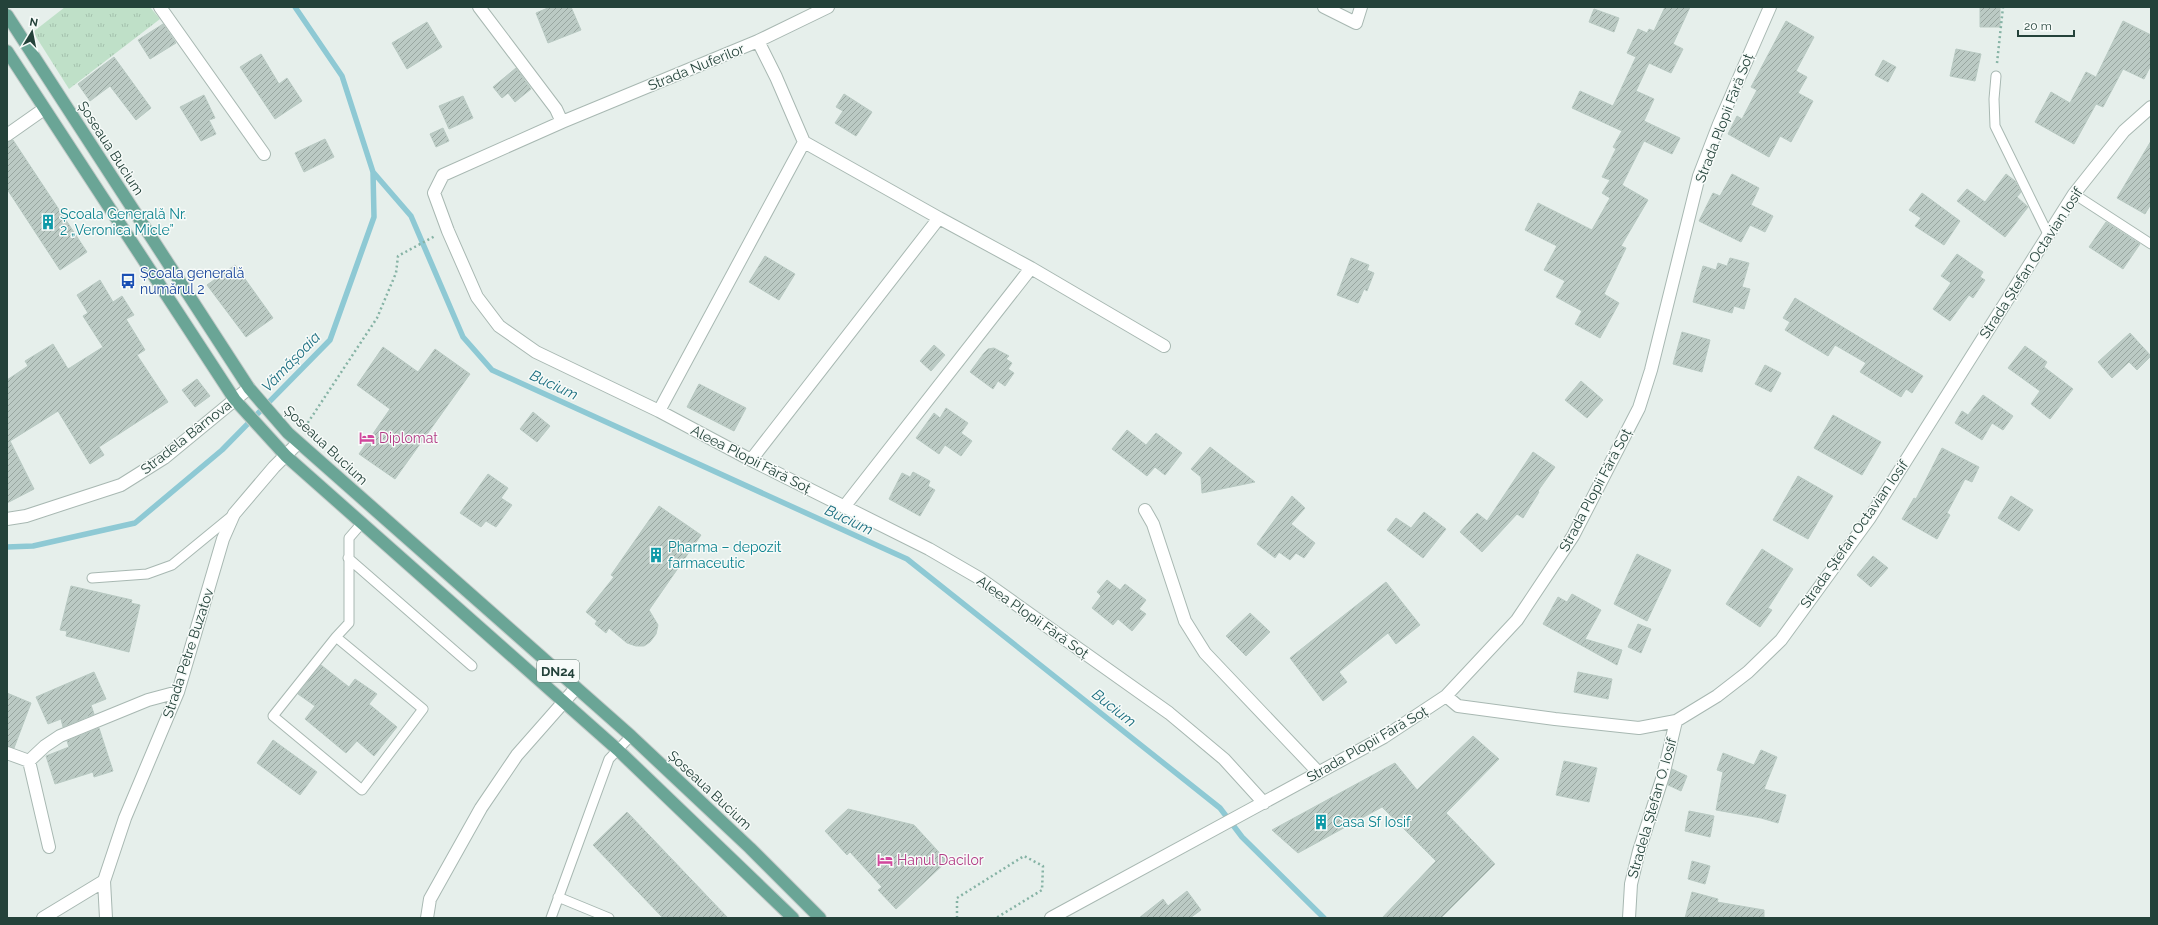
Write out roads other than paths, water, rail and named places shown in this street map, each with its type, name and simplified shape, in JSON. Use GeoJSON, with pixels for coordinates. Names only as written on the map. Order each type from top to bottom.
{"type":"FeatureCollection","features":[{"type":"Feature","properties":{"kind":"main road","name":"Șoseaua Bucium"},"geometry":{"type":"LineString","coordinates":[[7,15],[250,390],[293,439],[631,736],[750,848],[820,918]]}},
{"type":"Feature","properties":{"kind":"main road","name":"DN24"},"geometry":{"type":"LineString","coordinates":[[7,51],[236,403],[286,456],[618,750],[793,918]]}},
{"type":"Feature","properties":{"kind":"street"},"geometry":{"type":"LineString","coordinates":[[160,7],[264,154]]}},
{"type":"Feature","properties":{"kind":"street"},"geometry":{"type":"LineString","coordinates":[[479,7],[556,109],[562,122]]}},
{"type":"Feature","properties":{"kind":"street","name":"Strada Nuferilor"},"geometry":{"type":"LineString","coordinates":[[443,175],[562,122],[758,41],[828,7]]}},
{"type":"Feature","properties":{"kind":"street"},"geometry":{"type":"LineString","coordinates":[[1324,7],[1356,23],[1362,7]]}},
{"type":"Feature","properties":{"kind":"street","name":"Strada Plopii Fără Soț"},"geometry":{"type":"LineString","coordinates":[[1052,918],[1384,737],[1446,696],[1517,620],[1573,536],[1639,408],[1652,370],[1699,176],[1719,124],[1770,7]]}},
{"type":"Feature","properties":{"kind":"street"},"geometry":{"type":"LineString","coordinates":[[758,41],[776,77],[804,142],[1031,268],[1164,346]]}},
{"type":"Feature","properties":{"kind":"street","name":"Strada Ștefan Octavian Iosif"},"geometry":{"type":"LineString","coordinates":[[1446,696],[1458,706],[1603,725],[1639,728],[1676,721],[1718,696],[1748,672],[1781,640],[1869,519],[2074,194],[2124,131],[2151,107]]}},
{"type":"Feature","properties":{"kind":"street"},"geometry":{"type":"LineString","coordinates":[[7,135],[44,109]]}},
{"type":"Feature","properties":{"kind":"street"},"geometry":{"type":"LineString","coordinates":[[658,411],[804,142]]}},
{"type":"Feature","properties":{"kind":"street","name":"Aleea Plopii Fără Soț"},"geometry":{"type":"LineString","coordinates":[[443,175],[434,193],[448,231],[477,297],[499,326],[536,352],[658,411],[751,460],[929,549],[979,578],[1163,708],[1224,759],[1264,803]]}},
{"type":"Feature","properties":{"kind":"street"},"geometry":{"type":"LineString","coordinates":[[751,460],[939,218]]}},
{"type":"Feature","properties":{"kind":"street"},"geometry":{"type":"LineString","coordinates":[[844,507],[1031,268]]}},
{"type":"Feature","properties":{"kind":"street","name":"Stradela Bârnova"},"geometry":{"type":"LineString","coordinates":[[7,519],[26,516],[121,485],[164,458],[236,403],[250,390]]}},
{"type":"Feature","properties":{"kind":"street","name":"Strada Petre Buzatov"},"geometry":{"type":"LineString","coordinates":[[104,881],[125,818],[178,692],[222,539],[234,514],[274,467],[286,456],[293,439]]}},
{"type":"Feature","properties":{"kind":"street"},"geometry":{"type":"LineString","coordinates":[[1145,510],[1153,524],[1185,621],[1205,652],[1318,772]]}},
{"type":"Feature","properties":{"kind":"street"},"geometry":{"type":"LineString","coordinates":[[427,918],[430,899],[481,808],[517,755],[576,688]]}},
{"type":"Feature","properties":{"kind":"street"},"geometry":{"type":"LineString","coordinates":[[29,762],[45,746],[60,736],[148,700],[178,692]]}},
{"type":"Feature","properties":{"kind":"street","name":"Stradela Ștefan O. Iosif"},"geometry":{"type":"LineString","coordinates":[[1629,918],[1631,884],[1639,851],[1663,776],[1676,721]]}},
{"type":"Feature","properties":{"kind":"street"},"geometry":{"type":"LineString","coordinates":[[7,753],[29,762]]}},
{"type":"Feature","properties":{"kind":"street"},"geometry":{"type":"LineString","coordinates":[[29,762],[49,847]]}},
{"type":"Feature","properties":{"kind":"street"},"geometry":{"type":"LineString","coordinates":[[43,918],[104,881],[106,918]]}},
{"type":"Feature","properties":{"kind":"lane"},"geometry":{"type":"LineString","coordinates":[[1996,76],[1994,99],[1995,126],[2048,234]]}},
{"type":"Feature","properties":{"kind":"lane"},"geometry":{"type":"LineString","coordinates":[[2074,194],[2151,244]]}},
{"type":"Feature","properties":{"kind":"lane"},"geometry":{"type":"LineString","coordinates":[[92,578],[147,574],[172,565],[234,514]]}},
{"type":"Feature","properties":{"kind":"lane"},"geometry":{"type":"LineString","coordinates":[[336,637],[423,709],[362,790],[273,716],[336,637],[349,623],[349,538],[362,523]]}},
{"type":"Feature","properties":{"kind":"lane"},"geometry":{"type":"LineString","coordinates":[[348,558],[472,666]]}},
{"type":"Feature","properties":{"kind":"lane"},"geometry":{"type":"LineString","coordinates":[[550,918],[609,759],[631,736]]}},
{"type":"Feature","properties":{"kind":"lane"},"geometry":{"type":"LineString","coordinates":[[558,897],[609,918]]}},
{"type":"Feature","properties":{"kind":"waterway","name":"Vămășoaia"},"geometry":{"type":"LineString","coordinates":[[7,547],[33,546],[135,523],[222,450],[330,340],[374,217],[373,172],[342,76],[295,7]]}},
{"type":"Feature","properties":{"kind":"waterway","name":"Bucium"},"geometry":{"type":"LineString","coordinates":[[373,172],[411,216],[463,337],[492,370],[907,559],[1220,808],[1242,837],[1324,918]]}},
{"type":"Feature","properties":{"kind":"place","name":"Școala Generală Nr. 2 „Veronica Micle”"},"geometry":{"type":"Point","coordinates":[48,222]}},
{"type":"Feature","properties":{"kind":"place","name":"Școala generală numărul 2"},"geometry":{"type":"Point","coordinates":[128,281]}},
{"type":"Feature","properties":{"kind":"place","name":"Diplomat"},"geometry":{"type":"Point","coordinates":[367,438]}},
{"type":"Feature","properties":{"kind":"place","name":"Pharma – depozit farmaceutic"},"geometry":{"type":"Point","coordinates":[656,555]}},
{"type":"Feature","properties":{"kind":"place","name":"Casa Sf Iosif"},"geometry":{"type":"Point","coordinates":[1321,822]}},
{"type":"Feature","properties":{"kind":"place","name":"Hanul Dacilor"},"geometry":{"type":"Point","coordinates":[885,860]}}]}
